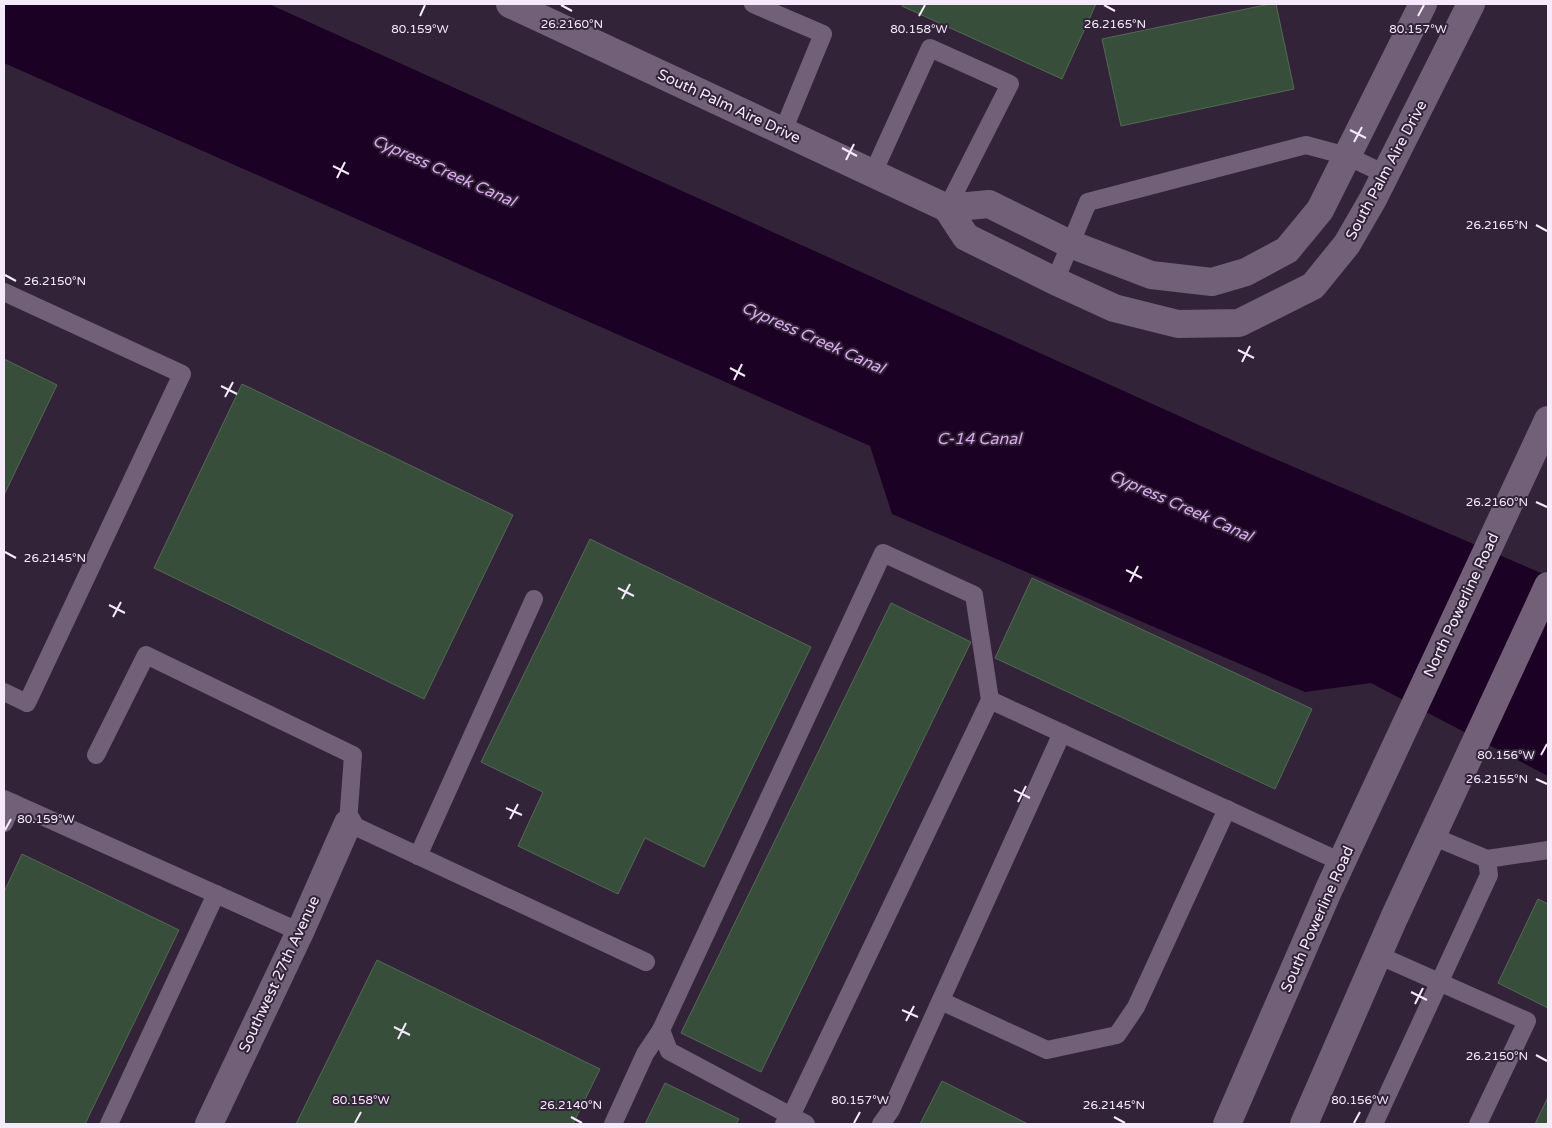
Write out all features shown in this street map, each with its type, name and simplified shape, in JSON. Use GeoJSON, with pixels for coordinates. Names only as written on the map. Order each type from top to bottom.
{"type":"FeatureCollection","features":[{"type":"Feature","properties":{"kind":"street","name":"South Palm Aire Drive"},"geometry":{"type":"LineString","coordinates":[[510,4],[947,208],[966,237],[1054,281],[1114,308],[1178,324],[1239,323],[1313,286],[1348,244],[1471,4]]}},
{"type":"Feature","properties":{"kind":"street"},"geometry":{"type":"LineString","coordinates":[[947,208],[989,204],[1070,244],[1151,275],[1212,282],[1246,272],[1287,250],[1320,210],[1423,4]]}},
{"type":"Feature","properties":{"kind":"street","name":"North Powerline Road"},"geometry":{"type":"LineString","coordinates":[[1409,714],[1548,420]]}},
{"type":"Feature","properties":{"kind":"street"},"geometry":{"type":"LineString","coordinates":[[1304,1124],[1378,955],[1548,586]]}},
{"type":"Feature","properties":{"kind":"street","name":"South Powerline Road"},"geometry":{"type":"LineString","coordinates":[[1227,1124],[1341,862],[1409,714]]}},
{"type":"Feature","properties":{"kind":"street","name":"Southwest 27th Avenue"},"geometry":{"type":"LineString","coordinates":[[209,1124],[300,932],[348,823]]}},
{"type":"Feature","properties":{"kind":"lane"},"geometry":{"type":"LineString","coordinates":[[753,4],[823,34],[783,131]]}},
{"type":"Feature","properties":{"kind":"lane"},"geometry":{"type":"LineString","coordinates":[[873,173],[930,48],[1010,84],[947,208]]}},
{"type":"Feature","properties":{"kind":"lane"},"geometry":{"type":"LineString","coordinates":[[1054,281],[1088,202],[1306,145],[1347,156],[1385,174]]}},
{"type":"Feature","properties":{"kind":"lane"},"geometry":{"type":"LineString","coordinates":[[4,292],[182,374],[27,703],[4,692]]}},
{"type":"Feature","properties":{"kind":"lane"},"geometry":{"type":"LineString","coordinates":[[613,1124],[645,1054],[661,1030],[883,553],[974,595],[990,700],[794,1121],[669,1051],[661,1030]]}},
{"type":"Feature","properties":{"kind":"lane"},"geometry":{"type":"LineString","coordinates":[[418,856],[534,599]]}},
{"type":"Feature","properties":{"kind":"lane"},"geometry":{"type":"LineString","coordinates":[[96,755],[146,655],[352,755],[348,823],[646,962]]}},
{"type":"Feature","properties":{"kind":"lane"},"geometry":{"type":"LineString","coordinates":[[990,700],[1341,862]]}},
{"type":"Feature","properties":{"kind":"lane"},"geometry":{"type":"LineString","coordinates":[[881,1124],[891,1110],[1062,733]]}},
{"type":"Feature","properties":{"kind":"lane"},"geometry":{"type":"LineString","coordinates":[[4,823],[8,801],[300,932]]}},
{"type":"Feature","properties":{"kind":"lane"},"geometry":{"type":"LineString","coordinates":[[941,1001],[1047,1050],[1116,1035],[1136,1007],[1227,810]]}},
{"type":"Feature","properties":{"kind":"lane"},"geometry":{"type":"LineString","coordinates":[[1432,836],[1487,859],[1548,850]]}},
{"type":"Feature","properties":{"kind":"lane"},"geometry":{"type":"LineString","coordinates":[[1374,1124],[1489,875],[1487,859]]}},
{"type":"Feature","properties":{"kind":"lane"},"geometry":{"type":"LineString","coordinates":[[109,1124],[216,894]]}},
{"type":"Feature","properties":{"kind":"lane"},"geometry":{"type":"LineString","coordinates":[[1378,955],[1526,1021],[1478,1124]]}},
{"type":"Feature","properties":{"kind":"water","name":"C-14 Canal"},"geometry":{"type":"Polygon","coordinates":[[[4,4],[269,4],[1252,449],[1548,576],[1548,776],[1371,683],[1305,692],[892,514],[870,446],[4,63],[4,4]]]}},
{"type":"Feature","properties":{"kind":"building"},"geometry":{"type":"Polygon","coordinates":[[[903,4],[1096,4],[1062,79],[902,6],[903,4]]]}},
{"type":"Feature","properties":{"kind":"building"},"geometry":{"type":"Polygon","coordinates":[[[1276,4],[1294,89],[1121,126],[1102,39],[1276,4]]]}},
{"type":"Feature","properties":{"kind":"building"},"geometry":{"type":"Polygon","coordinates":[[[4,359],[57,385],[4,495],[4,359]]]}},
{"type":"Feature","properties":{"kind":"building"},"geometry":{"type":"Polygon","coordinates":[[[242,384],[513,515],[424,699],[154,568],[242,384]]]}},
{"type":"Feature","properties":{"kind":"building"},"geometry":{"type":"Polygon","coordinates":[[[590,539],[811,647],[704,867],[645,838],[618,894],[518,846],[543,792],[481,762],[590,539]]]}},
{"type":"Feature","properties":{"kind":"building"},"geometry":{"type":"Polygon","coordinates":[[[1032,578],[1312,709],[1275,789],[995,658],[1032,578]]]}},
{"type":"Feature","properties":{"kind":"building"},"geometry":{"type":"Polygon","coordinates":[[[891,603],[971,642],[761,1072],[681,1033],[891,603]]]}},
{"type":"Feature","properties":{"kind":"building"},"geometry":{"type":"Polygon","coordinates":[[[22,854],[179,930],[85,1124],[4,1124],[4,892],[22,854]]]}},
{"type":"Feature","properties":{"kind":"building"},"geometry":{"type":"Polygon","coordinates":[[[1538,899],[1548,904],[1548,1008],[1498,983],[1538,899]]]}},
{"type":"Feature","properties":{"kind":"building"},"geometry":{"type":"Polygon","coordinates":[[[377,960],[600,1069],[573,1124],[296,1124],[377,960]]]}},
{"type":"Feature","properties":{"kind":"building"},"geometry":{"type":"Polygon","coordinates":[[[942,1081],[1028,1124],[920,1124],[942,1081]]]}},
{"type":"Feature","properties":{"kind":"building"},"geometry":{"type":"Polygon","coordinates":[[[665,1083],[739,1119],[736,1124],[645,1124],[665,1083]]]}},
{"type":"Feature","properties":{"kind":"building"},"geometry":{"type":"Polygon","coordinates":[[[1548,1097],[1548,1124],[1535,1124],[1548,1097]]]}},
{"type":"Feature","properties":{"kind":"water label","name":"Cypress Creek Canal"},"geometry":{"type":"Point","coordinates":[444,171]}},
{"type":"Feature","properties":{"kind":"water label","name":"Cypress Creek Canal"},"geometry":{"type":"Point","coordinates":[813,338]}},
{"type":"Feature","properties":{"kind":"water label","name":"Cypress Creek Canal"},"geometry":{"type":"Point","coordinates":[1181,506]}}]}
